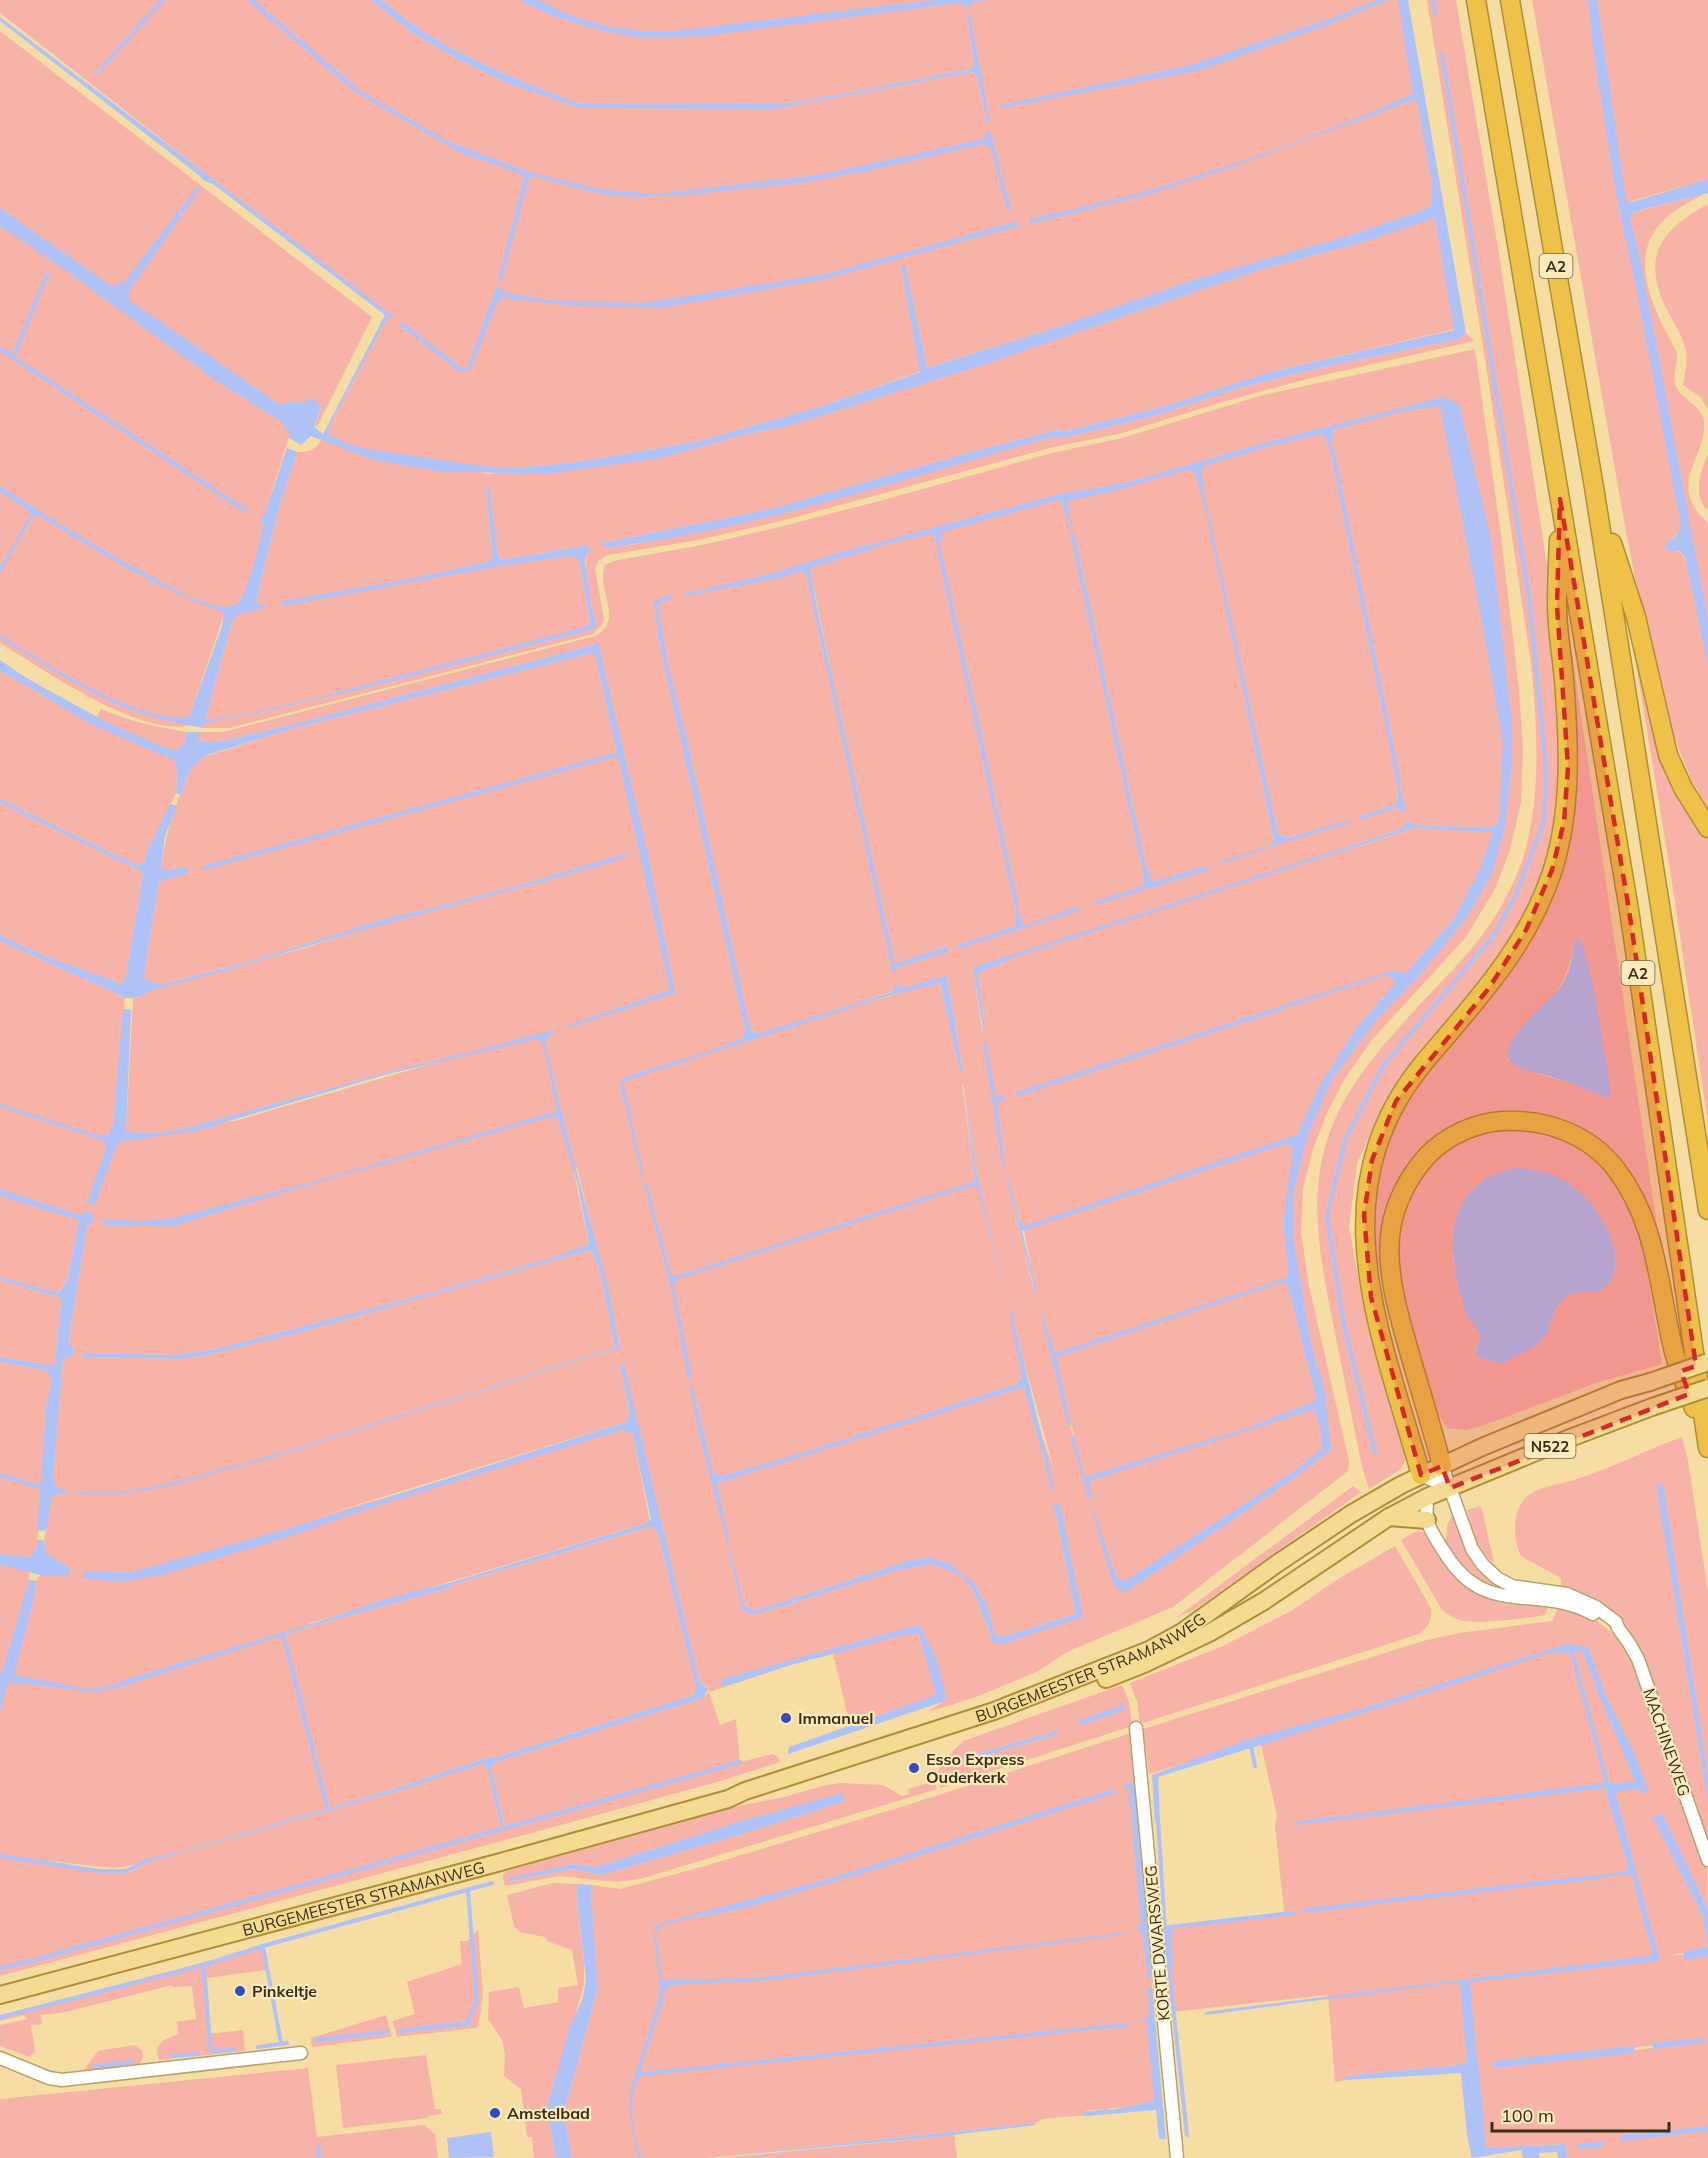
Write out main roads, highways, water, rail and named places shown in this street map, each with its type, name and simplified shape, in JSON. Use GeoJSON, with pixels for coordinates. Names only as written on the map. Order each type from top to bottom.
{"type":"FeatureCollection","features":[{"type":"Feature","properties":{"kind":"highway","name":"A2"},"geometry":{"type":"LineString","coordinates":[[1476,0],[1629,910],[1708,1448]]}},
{"type":"Feature","properties":{"kind":"highway","name":"A2"},"geometry":{"type":"LineString","coordinates":[[1510,0],[1594,487],[1708,1210]]}},
{"type":"Feature","properties":{"kind":"highway","name":"A2"},"geometry":{"type":"LineString","coordinates":[[1594,487],[1636,617],[1668,755],[1683,788],[1708,828]]}},
{"type":"Feature","properties":{"kind":"highway","name":"A2"},"geometry":{"type":"LineString","coordinates":[[1421,1475],[1371,1297],[1364,1235],[1366,1197],[1372,1160],[1396,1101],[1419,1069],[1495,978],[1526,930],[1552,870],[1564,822],[1568,766],[1564,681],[1557,606],[1560,499]]}},
{"type":"Feature","properties":{"kind":"highway","name":"A2"},"geometry":{"type":"LineString","coordinates":[[1442,1466],[1392,1281],[1391,1230],[1393,1217],[1404,1188],[1417,1168],[1432,1152],[1446,1140],[1468,1128],[1494,1121],[1523,1120],[1547,1124],[1581,1138],[1596,1148],[1615,1167],[1641,1210],[1651,1236],[1674,1349],[1708,1448]]}},
{"type":"Feature","properties":{"kind":"main road","name":"BURGEMEESTER STRAMANWEG"},"geometry":{"type":"LineString","coordinates":[[0,1995],[728,1799],[745,1791],[994,1711],[1149,1650],[1182,1632],[1275,1564],[1351,1514],[1421,1475],[1482,1447],[1611,1395],[1708,1362]]}},
{"type":"Feature","properties":{"kind":"main road","name":"BURGEMEESTER STRAMANWEG"},"geometry":{"type":"LineString","coordinates":[[728,1799],[748,1799],[952,1735],[1144,1664],[1209,1633],[1264,1601],[1389,1517],[1427,1497],[1570,1438],[1708,1388]]}},
{"type":"Feature","properties":{"kind":"main road"},"geometry":{"type":"LineString","coordinates":[[1421,1475],[1427,1497]]}},
{"type":"Feature","properties":{"kind":"main road"},"geometry":{"type":"LineString","coordinates":[[1389,1517],[1427,1520]]}},
{"type":"Feature","properties":{"kind":"water"},"geometry":{"type":"Polygon","coordinates":[[[160,0],[165,0],[97,76],[96,72],[160,0]]]}},
{"type":"Feature","properties":{"kind":"water"},"geometry":{"type":"Polygon","coordinates":[[[247,0],[254,0],[361,91],[450,142],[529,172],[604,190],[657,194],[818,175],[966,143],[985,138],[986,132],[990,131],[1011,210],[1007,211],[991,148],[983,144],[880,168],[806,182],[683,195],[631,197],[596,193],[533,176],[529,178],[502,280],[498,279],[524,178],[519,173],[461,153],[355,92],[247,0]]]}},
{"type":"Feature","properties":{"kind":"water"},"geometry":{"type":"Polygon","coordinates":[[[371,0],[382,0],[426,33],[474,59],[574,102],[590,104],[777,104],[971,69],[974,63],[967,15],[970,14],[990,122],[987,122],[977,76],[973,72],[774,109],[580,108],[510,84],[461,61],[413,33],[371,0]]]}},
{"type":"Feature","properties":{"kind":"water"},"geometry":{"type":"Polygon","coordinates":[[[520,0],[540,0],[564,13],[605,26],[648,32],[667,32],[934,0],[987,0],[972,2],[971,6],[966,7],[958,3],[704,36],[644,38],[606,32],[550,15],[520,0]]]}},
{"type":"Feature","properties":{"kind":"water"},"geometry":{"type":"Polygon","coordinates":[[[1377,0],[1388,0],[1327,25],[1201,70],[1001,108],[1000,105],[1187,66],[1332,18],[1377,0]]]}},
{"type":"Feature","properties":{"kind":"water"},"geometry":{"type":"Polygon","coordinates":[[[1398,0],[1408,0],[1466,333],[1459,339],[1328,366],[1242,387],[1157,415],[1067,437],[1051,437],[773,516],[661,539],[604,548],[602,543],[767,510],[975,451],[1056,430],[1065,431],[1159,408],[1270,372],[1454,330],[1435,218],[1367,241],[1259,270],[977,367],[785,427],[746,434],[661,458],[546,474],[437,471],[374,460],[311,436],[301,445],[289,438],[288,431],[280,421],[216,381],[72,275],[0,226],[0,208],[111,286],[124,282],[197,187],[201,188],[129,291],[128,299],[277,403],[304,402],[314,398],[321,407],[314,427],[323,434],[385,315],[213,184],[204,181],[0,21],[0,17],[393,316],[388,317],[330,425],[328,434],[351,445],[374,450],[482,466],[512,468],[572,463],[699,441],[819,407],[920,372],[901,265],[905,265],[927,368],[1057,327],[1196,279],[1348,236],[1432,205],[1432,184],[1417,100],[1150,194],[1029,224],[1029,219],[1157,188],[1255,157],[1351,121],[1413,94],[1398,0]]]}},
{"type":"Feature","properties":{"kind":"water"},"geometry":{"type":"Polygon","coordinates":[[[1588,0],[1597,0],[1626,200],[1632,202],[1708,179],[1708,193],[1641,210],[1632,213],[1630,217],[1641,263],[1708,620],[1708,666],[1685,557],[1679,551],[1666,550],[1665,544],[1677,535],[1681,526],[1637,292],[1618,205],[1594,54],[1588,0]]]}},
{"type":"Feature","properties":{"kind":"water"},"geometry":{"type":"Polygon","coordinates":[[[1018,221],[1019,226],[825,279],[665,307],[574,306],[499,299],[471,369],[460,372],[399,325],[402,322],[462,368],[468,366],[496,288],[501,286],[502,292],[545,300],[642,303],[826,274],[1018,221]]]}},
{"type":"Feature","properties":{"kind":"water"},"geometry":{"type":"Polygon","coordinates":[[[1443,397],[1459,404],[1491,539],[1511,715],[1511,770],[1505,826],[1492,874],[1467,917],[1419,976],[1378,1018],[1332,1079],[1308,1135],[1294,1189],[1294,1241],[1310,1339],[1325,1393],[1331,1450],[1290,1481],[1126,1592],[1116,1588],[1111,1578],[1092,1510],[1094,1510],[1116,1577],[1125,1581],[1287,1476],[1321,1450],[1322,1435],[1315,1409],[1089,1481],[1092,1499],[1089,1500],[1071,1437],[1074,1435],[1085,1477],[1247,1428],[1314,1402],[1316,1397],[1287,1283],[1280,1283],[1056,1357],[1071,1424],[1068,1426],[1038,1302],[1055,1353],[1286,1278],[1289,1271],[1283,1224],[1293,1147],[1285,1144],[1022,1231],[1037,1291],[1035,1292],[1006,1177],[1008,1177],[1019,1219],[1024,1226],[1297,1135],[1320,1085],[1357,1027],[1396,982],[1387,975],[1272,1012],[1280,1006],[1395,970],[1405,974],[1453,920],[1479,871],[1493,832],[1414,828],[1018,956],[978,973],[985,1030],[983,1030],[973,967],[1365,841],[1403,828],[1406,821],[1422,826],[1493,827],[1499,819],[1503,743],[1440,406],[1403,411],[1333,430],[1331,454],[1324,434],[1270,446],[1201,467],[1205,498],[1278,834],[1287,838],[1349,820],[1350,823],[1278,844],[1219,865],[1220,862],[1270,845],[1274,840],[1204,503],[1195,472],[1187,470],[1068,501],[1072,533],[1062,503],[1058,500],[942,532],[939,550],[933,533],[887,544],[810,568],[895,964],[947,946],[948,952],[896,968],[896,972],[893,973],[806,574],[800,571],[783,577],[683,597],[684,594],[774,573],[834,554],[1057,495],[1129,482],[1264,443],[1443,397]]]}},
{"type":"Feature","properties":{"kind":"water"},"geometry":{"type":"Polygon","coordinates":[[[287,448],[297,452],[277,515],[256,602],[267,607],[237,615],[232,622],[205,720],[241,715],[308,700],[588,626],[590,621],[579,560],[571,556],[499,566],[282,606],[282,601],[403,580],[488,562],[492,557],[486,487],[489,486],[498,555],[502,560],[588,545],[590,551],[586,555],[585,562],[596,621],[594,629],[373,686],[258,713],[204,723],[203,728],[149,716],[102,698],[0,638],[0,635],[95,691],[115,700],[157,715],[189,717],[222,626],[224,612],[151,581],[37,515],[32,517],[0,574],[0,567],[30,515],[27,509],[0,492],[0,486],[95,545],[174,589],[204,602],[228,607],[237,603],[246,589],[263,525],[260,517],[265,513],[287,448]]]}},
{"type":"Feature","properties":{"kind":"water"},"geometry":{"type":"Polygon","coordinates":[[[672,595],[672,600],[662,601],[658,605],[667,660],[688,744],[750,1029],[757,1034],[892,992],[898,984],[902,988],[944,976],[947,977],[963,1071],[960,1071],[940,983],[888,996],[631,1079],[624,1083],[624,1086],[644,1176],[642,1177],[620,1084],[625,1077],[719,1048],[743,1038],[745,1029],[659,642],[654,602],[672,595]]]}},
{"type":"Feature","properties":{"kind":"water"},"geometry":{"type":"Polygon","coordinates":[[[598,642],[648,855],[675,993],[568,1028],[566,1026],[670,990],[596,658],[592,653],[291,729],[210,754],[194,765],[181,795],[176,793],[177,771],[174,760],[95,726],[0,671],[0,660],[28,679],[110,724],[169,749],[178,749],[184,743],[187,732],[200,732],[198,739],[202,742],[217,742],[290,725],[598,642]]]}},
{"type":"Feature","properties":{"kind":"water"},"geometry":{"type":"Polygon","coordinates":[[[1397,783],[1399,783],[1406,810],[1402,812],[1398,807],[1359,820],[1359,817],[1396,804],[1397,783]]]}},
{"type":"Feature","properties":{"kind":"water"},"geometry":{"type":"Polygon","coordinates":[[[0,799],[137,865],[144,863],[146,853],[170,804],[177,806],[165,836],[161,868],[167,870],[187,867],[188,873],[159,882],[144,975],[146,981],[163,984],[251,961],[391,917],[516,886],[631,852],[600,866],[365,929],[158,988],[137,997],[126,998],[0,941],[0,935],[40,954],[122,984],[126,977],[143,872],[0,803],[0,799]]]}},
{"type":"Feature","properties":{"kind":"water"},"geometry":{"type":"Polygon","coordinates":[[[1144,862],[1153,882],[1206,866],[1209,870],[1094,905],[1096,901],[1145,885],[1142,864],[1144,862]]]}},
{"type":"Feature","properties":{"kind":"water"},"geometry":{"type":"Polygon","coordinates":[[[1016,903],[1023,926],[1079,906],[1081,910],[958,949],[958,945],[1016,926],[1016,903]]]}},
{"type":"Feature","properties":{"kind":"water"},"geometry":{"type":"Polygon","coordinates":[[[1578,939],[1583,946],[1594,990],[1610,1086],[1609,1099],[1567,1082],[1522,1069],[1513,1064],[1508,1057],[1509,1047],[1524,1024],[1562,985],[1571,964],[1574,941],[1578,939]]]}},
{"type":"Feature","properties":{"kind":"water"},"geometry":{"type":"Polygon","coordinates":[[[123,1009],[131,1010],[126,1132],[161,1133],[187,1128],[388,1072],[552,1030],[553,1034],[545,1042],[607,1283],[621,1350],[614,1349],[270,1458],[165,1487],[120,1494],[78,1494],[78,1492],[121,1492],[163,1485],[233,1466],[615,1347],[600,1272],[591,1250],[301,1332],[212,1354],[180,1359],[82,1357],[83,1353],[177,1355],[216,1349],[433,1292],[555,1257],[589,1244],[578,1185],[558,1119],[553,1116],[173,1226],[103,1225],[104,1219],[141,1221],[174,1218],[326,1178],[557,1111],[543,1044],[537,1039],[388,1074],[195,1131],[118,1142],[95,1205],[87,1203],[106,1147],[103,1140],[0,1107],[0,1104],[107,1136],[113,1125],[123,1009]]]}},
{"type":"Feature","properties":{"kind":"water"},"geometry":{"type":"Polygon","coordinates":[[[983,1041],[986,1041],[996,1097],[1005,1096],[1005,1099],[997,1102],[1005,1165],[1002,1164],[983,1041]]]}},
{"type":"Feature","properties":{"kind":"water"},"geometry":{"type":"Polygon","coordinates":[[[963,1083],[979,1184],[1007,1298],[980,1196],[977,1187],[972,1186],[677,1279],[674,1287],[692,1378],[688,1379],[671,1288],[644,1185],[647,1184],[671,1275],[679,1275],[973,1182],[975,1179],[963,1083]]]}},
{"type":"Feature","properties":{"kind":"water"},"geometry":{"type":"Polygon","coordinates":[[[1515,1168],[1552,1174],[1574,1187],[1585,1197],[1605,1224],[1611,1238],[1615,1253],[1615,1267],[1607,1286],[1596,1291],[1578,1292],[1561,1301],[1542,1341],[1502,1364],[1475,1356],[1480,1335],[1463,1303],[1457,1280],[1453,1242],[1459,1209],[1467,1195],[1495,1174],[1515,1168]]]}},
{"type":"Feature","properties":{"kind":"water"},"geometry":{"type":"Polygon","coordinates":[[[0,1189],[80,1215],[86,1211],[92,1214],[94,1221],[87,1226],[68,1344],[74,1349],[74,1356],[63,1359],[53,1479],[57,1488],[69,1491],[69,1493],[55,1495],[51,1500],[47,1530],[37,1531],[46,1406],[52,1378],[45,1370],[0,1362],[0,1357],[53,1366],[61,1301],[58,1297],[0,1280],[0,1277],[58,1293],[63,1287],[69,1270],[79,1220],[0,1196],[0,1189]]]}},
{"type":"Feature","properties":{"kind":"water"},"geometry":{"type":"Polygon","coordinates":[[[1011,1310],[1055,1490],[1052,1490],[1024,1387],[717,1483],[730,1545],[728,1545],[698,1430],[690,1387],[693,1387],[713,1473],[721,1476],[1015,1385],[1022,1377],[1009,1311],[1011,1310]]]}},
{"type":"Feature","properties":{"kind":"water"},"geometry":{"type":"Polygon","coordinates":[[[624,1364],[699,1681],[708,1689],[703,1698],[496,1762],[491,1767],[505,1828],[500,1823],[487,1766],[483,1764],[391,1793],[151,1861],[151,1858],[390,1790],[489,1757],[494,1758],[694,1695],[696,1686],[655,1527],[286,1634],[285,1642],[278,1637],[113,1689],[93,1692],[10,1682],[0,1712],[0,1673],[29,1580],[36,1581],[34,1599],[14,1675],[89,1689],[111,1686],[127,1679],[389,1598],[449,1583],[647,1523],[651,1519],[632,1433],[622,1430],[162,1575],[119,1582],[83,1578],[83,1571],[131,1572],[284,1530],[626,1422],[630,1412],[620,1365],[624,1364]]]}},
{"type":"Feature","properties":{"kind":"water"},"geometry":{"type":"Polygon","coordinates":[[[1663,1484],[1708,1775],[1708,1802],[1656,1485],[1663,1484]]]}},
{"type":"Feature","properties":{"kind":"water"},"geometry":{"type":"Polygon","coordinates":[[[1054,1504],[1060,1504],[1083,1617],[1002,1644],[993,1643],[974,1592],[960,1575],[932,1564],[895,1571],[754,1615],[742,1609],[729,1553],[731,1552],[744,1605],[755,1611],[913,1559],[932,1558],[949,1563],[974,1583],[987,1605],[995,1635],[1002,1637],[1076,1614],[1054,1504]]]}},
{"type":"Feature","properties":{"kind":"water"},"geometry":{"type":"Polygon","coordinates":[[[37,1539],[44,1541],[47,1554],[70,1568],[70,1575],[40,1575],[0,1565],[0,1554],[31,1557],[37,1546],[37,1539]]]}},
{"type":"Feature","properties":{"kind":"water"},"geometry":{"type":"Polygon","coordinates":[[[918,1625],[928,1641],[939,1668],[946,1697],[942,1702],[788,1754],[789,1747],[936,1695],[919,1633],[903,1635],[790,1665],[722,1687],[722,1679],[918,1625]]]}},
{"type":"Feature","properties":{"kind":"water"},"geometry":{"type":"Polygon","coordinates":[[[1567,1644],[1588,1647],[1607,1698],[1636,1757],[1648,1790],[1642,1795],[1638,1789],[1615,1792],[1659,1957],[1658,1961],[1470,1982],[1486,2148],[1566,2144],[1567,2158],[1558,2158],[1557,2152],[1539,2153],[1539,2158],[1523,2158],[1521,2150],[1472,2158],[1467,2135],[1461,2073],[1345,2080],[1345,2076],[1460,2065],[1467,2061],[1460,1982],[1205,2015],[1205,2012],[1650,1956],[1652,1952],[1632,1876],[1629,1874],[1593,1878],[1626,1871],[1628,1867],[1605,1788],[1294,1825],[1293,1822],[1603,1783],[1570,1652],[1544,1654],[1158,1777],[1160,1821],[1155,1822],[1152,1775],[1252,1738],[1360,1709],[1567,1644]],[[1574,1651],[1608,1780],[1611,1784],[1635,1781],[1602,1703],[1582,1651],[1574,1651]]]}},
{"type":"Feature","properties":{"kind":"water"},"geometry":{"type":"Polygon","coordinates":[[[1125,1704],[1125,1710],[1080,1725],[1080,1720],[1125,1704]]]}},
{"type":"Feature","properties":{"kind":"water"},"geometry":{"type":"Polygon","coordinates":[[[1059,1730],[1058,1734],[958,1764],[960,1759],[1059,1730]]]}},
{"type":"Feature","properties":{"kind":"water"},"geometry":{"type":"Polygon","coordinates":[[[1125,1783],[1134,1783],[1152,1978],[1148,1977],[1142,1932],[1137,1931],[1137,1927],[1141,1925],[1129,1789],[1124,1788],[1125,1783]]]}},
{"type":"Feature","properties":{"kind":"water"},"geometry":{"type":"Polygon","coordinates":[[[1114,1789],[1116,1793],[867,1872],[744,1908],[672,1922],[661,1926],[656,1935],[662,1980],[755,1978],[1121,1933],[1128,1934],[771,1980],[670,1985],[665,1989],[662,2005],[641,2067],[642,2072],[1128,2023],[1131,2026],[640,2076],[635,2086],[632,2106],[632,2117],[641,2158],[638,2158],[628,2106],[633,2081],[658,2002],[660,1984],[654,1936],[656,1927],[661,1923],[828,1879],[1114,1789]]]}},
{"type":"Feature","properties":{"kind":"water"},"geometry":{"type":"Polygon","coordinates":[[[842,1793],[845,1801],[601,1875],[572,1869],[510,1881],[509,1878],[573,1864],[596,1867],[745,1820],[842,1793]]]}},
{"type":"Feature","properties":{"kind":"water"},"geometry":{"type":"Polygon","coordinates":[[[1662,1813],[1708,1910],[1708,1947],[1703,1917],[1653,1818],[1662,1813]]]}},
{"type":"Feature","properties":{"kind":"water"},"geometry":{"type":"Polygon","coordinates":[[[578,1884],[593,1885],[591,1893],[598,1988],[564,2112],[572,2158],[556,2158],[547,2111],[548,2104],[569,2029],[583,1998],[586,1979],[576,1892],[578,1884]]]}},
{"type":"Feature","properties":{"kind":"water"},"geometry":{"type":"Polygon","coordinates":[[[1708,1947],[1708,1956],[1685,1960],[1683,1952],[1708,1947]]]}},
{"type":"Feature","properties":{"kind":"water"},"geometry":{"type":"Polygon","coordinates":[[[1148,1988],[1152,1988],[1166,2139],[1159,2139],[1156,2110],[1086,2115],[1154,2101],[1147,2022],[1141,2021],[1149,2016],[1148,1988]]]}},
{"type":"Feature","properties":{"kind":"water"},"geometry":{"type":"Polygon","coordinates":[[[1704,2038],[1704,2042],[1653,2049],[1652,2043],[1704,2038]]]}},
{"type":"Feature","properties":{"kind":"water"},"geometry":{"type":"Polygon","coordinates":[[[1635,2046],[1633,2053],[1493,2068],[1493,2061],[1635,2046]]]}},
{"type":"Feature","properties":{"kind":"water"},"geometry":{"type":"Polygon","coordinates":[[[1035,2123],[1036,2125],[935,2137],[706,2158],[1035,2123]]]}},
{"type":"Feature","properties":{"kind":"water"},"geometry":{"type":"Polygon","coordinates":[[[1708,2126],[1708,2131],[1620,2141],[1622,2135],[1708,2126]]]}},
{"type":"Feature","properties":{"kind":"water"},"geometry":{"type":"Polygon","coordinates":[[[491,2132],[494,2157],[449,2158],[447,2138],[491,2132]]]}},
{"type":"Feature","properties":{"kind":"water"},"geometry":{"type":"Polygon","coordinates":[[[1604,2142],[1602,2147],[1576,2149],[1580,2143],[1604,2142]]]}},
{"type":"Feature","properties":{"kind":"waterway"},"geometry":{"type":"LineString","coordinates":[[1433,0],[1435,13]]}},
{"type":"Feature","properties":{"kind":"waterway"},"geometry":{"type":"LineString","coordinates":[[1375,1453],[1344,1325],[1327,1216],[1345,1140],[1383,1066],[1494,935],[1516,895],[1544,821],[1546,768],[1529,597],[1442,54]]}},
{"type":"Feature","properties":{"kind":"waterway"},"geometry":{"type":"LineString","coordinates":[[13,358],[47,274]]}},
{"type":"Feature","properties":{"kind":"waterway"},"geometry":{"type":"LineString","coordinates":[[0,349],[245,510]]}},
{"type":"Feature","properties":{"kind":"waterway"},"geometry":{"type":"LineString","coordinates":[[1332,450],[1399,783]]}},
{"type":"Feature","properties":{"kind":"waterway"},"geometry":{"type":"LineString","coordinates":[[1072,533],[1143,863]]}},
{"type":"Feature","properties":{"kind":"waterway"},"geometry":{"type":"LineString","coordinates":[[939,550],[1016,903]]}},
{"type":"Feature","properties":{"kind":"waterway"},"geometry":{"type":"LineString","coordinates":[[203,868],[618,754]]}},
{"type":"Feature","properties":{"kind":"waterway"},"geometry":{"type":"LineString","coordinates":[[1017,1094],[1279,1009]]}},
{"type":"Feature","properties":{"kind":"waterway"},"geometry":{"type":"LineString","coordinates":[[0,1475],[40,1487]]}},
{"type":"Feature","properties":{"kind":"waterway"},"geometry":{"type":"LineString","coordinates":[[285,1642],[328,1810]]}},
{"type":"Feature","properties":{"kind":"waterway"},"geometry":{"type":"LineString","coordinates":[[1251,1746],[1255,1766]]}},
{"type":"Feature","properties":{"kind":"waterway"},"geometry":{"type":"LineString","coordinates":[[0,1968],[740,1762]]}},
{"type":"Feature","properties":{"kind":"waterway"},"geometry":{"type":"LineString","coordinates":[[1158,1821],[1165,1932],[1187,2135]]}},
{"type":"Feature","properties":{"kind":"waterway"},"geometry":{"type":"LineString","coordinates":[[0,1856],[99,1871],[126,1871],[149,1860]]}},
{"type":"Feature","properties":{"kind":"waterway"},"geometry":{"type":"LineString","coordinates":[[1306,1910],[1597,1877]]}},
{"type":"Feature","properties":{"kind":"waterway"},"geometry":{"type":"LineString","coordinates":[[0,2017],[203,1965],[263,1946],[492,1883]]}},
{"type":"Feature","properties":{"kind":"waterway"},"geometry":{"type":"LineString","coordinates":[[466,2024],[477,2000],[468,1891]]}},
{"type":"Feature","properties":{"kind":"waterway"},"geometry":{"type":"LineString","coordinates":[[1171,1965],[1169,1927],[1293,1913]]}},
{"type":"Feature","properties":{"kind":"waterway"},"geometry":{"type":"LineString","coordinates":[[263,1946],[281,2043]]}},
{"type":"Feature","properties":{"kind":"waterway"},"geometry":{"type":"LineString","coordinates":[[203,1965],[211,2051],[234,2050]]}},
{"type":"Feature","properties":{"kind":"waterway"},"geometry":{"type":"LineString","coordinates":[[400,2031],[470,2023]]}},
{"type":"Feature","properties":{"kind":"waterway"},"geometry":{"type":"LineString","coordinates":[[316,2040],[387,2032]]}},
{"type":"Feature","properties":{"kind":"waterway"},"geometry":{"type":"LineString","coordinates":[[258,2047],[287,2043]]}},
{"type":"Feature","properties":{"kind":"waterway"},"geometry":{"type":"LineString","coordinates":[[172,2056],[197,2054]]}},
{"type":"Feature","properties":{"kind":"waterway"},"geometry":{"type":"LineString","coordinates":[[95,2066],[132,2062]]}},
{"type":"Feature","properties":{"kind":"waterway"},"geometry":{"type":"LineString","coordinates":[[1084,2114],[1108,2111]]}},
{"type":"Feature","properties":{"kind":"waterway"},"geometry":{"type":"LineString","coordinates":[[318,2147],[319,2158]]}},
{"type":"Feature","properties":{"kind":"place","name":"Immanuel"},"geometry":{"type":"Point","coordinates":[786,1718]}},
{"type":"Feature","properties":{"kind":"place","name":"Esso Express Ouderkerk"},"geometry":{"type":"Point","coordinates":[914,1768]}},
{"type":"Feature","properties":{"kind":"place","name":"Pinkeltje"},"geometry":{"type":"Point","coordinates":[240,1991]}},
{"type":"Feature","properties":{"kind":"place","name":"Amstelbad"},"geometry":{"type":"Point","coordinates":[495,2113]}}]}
